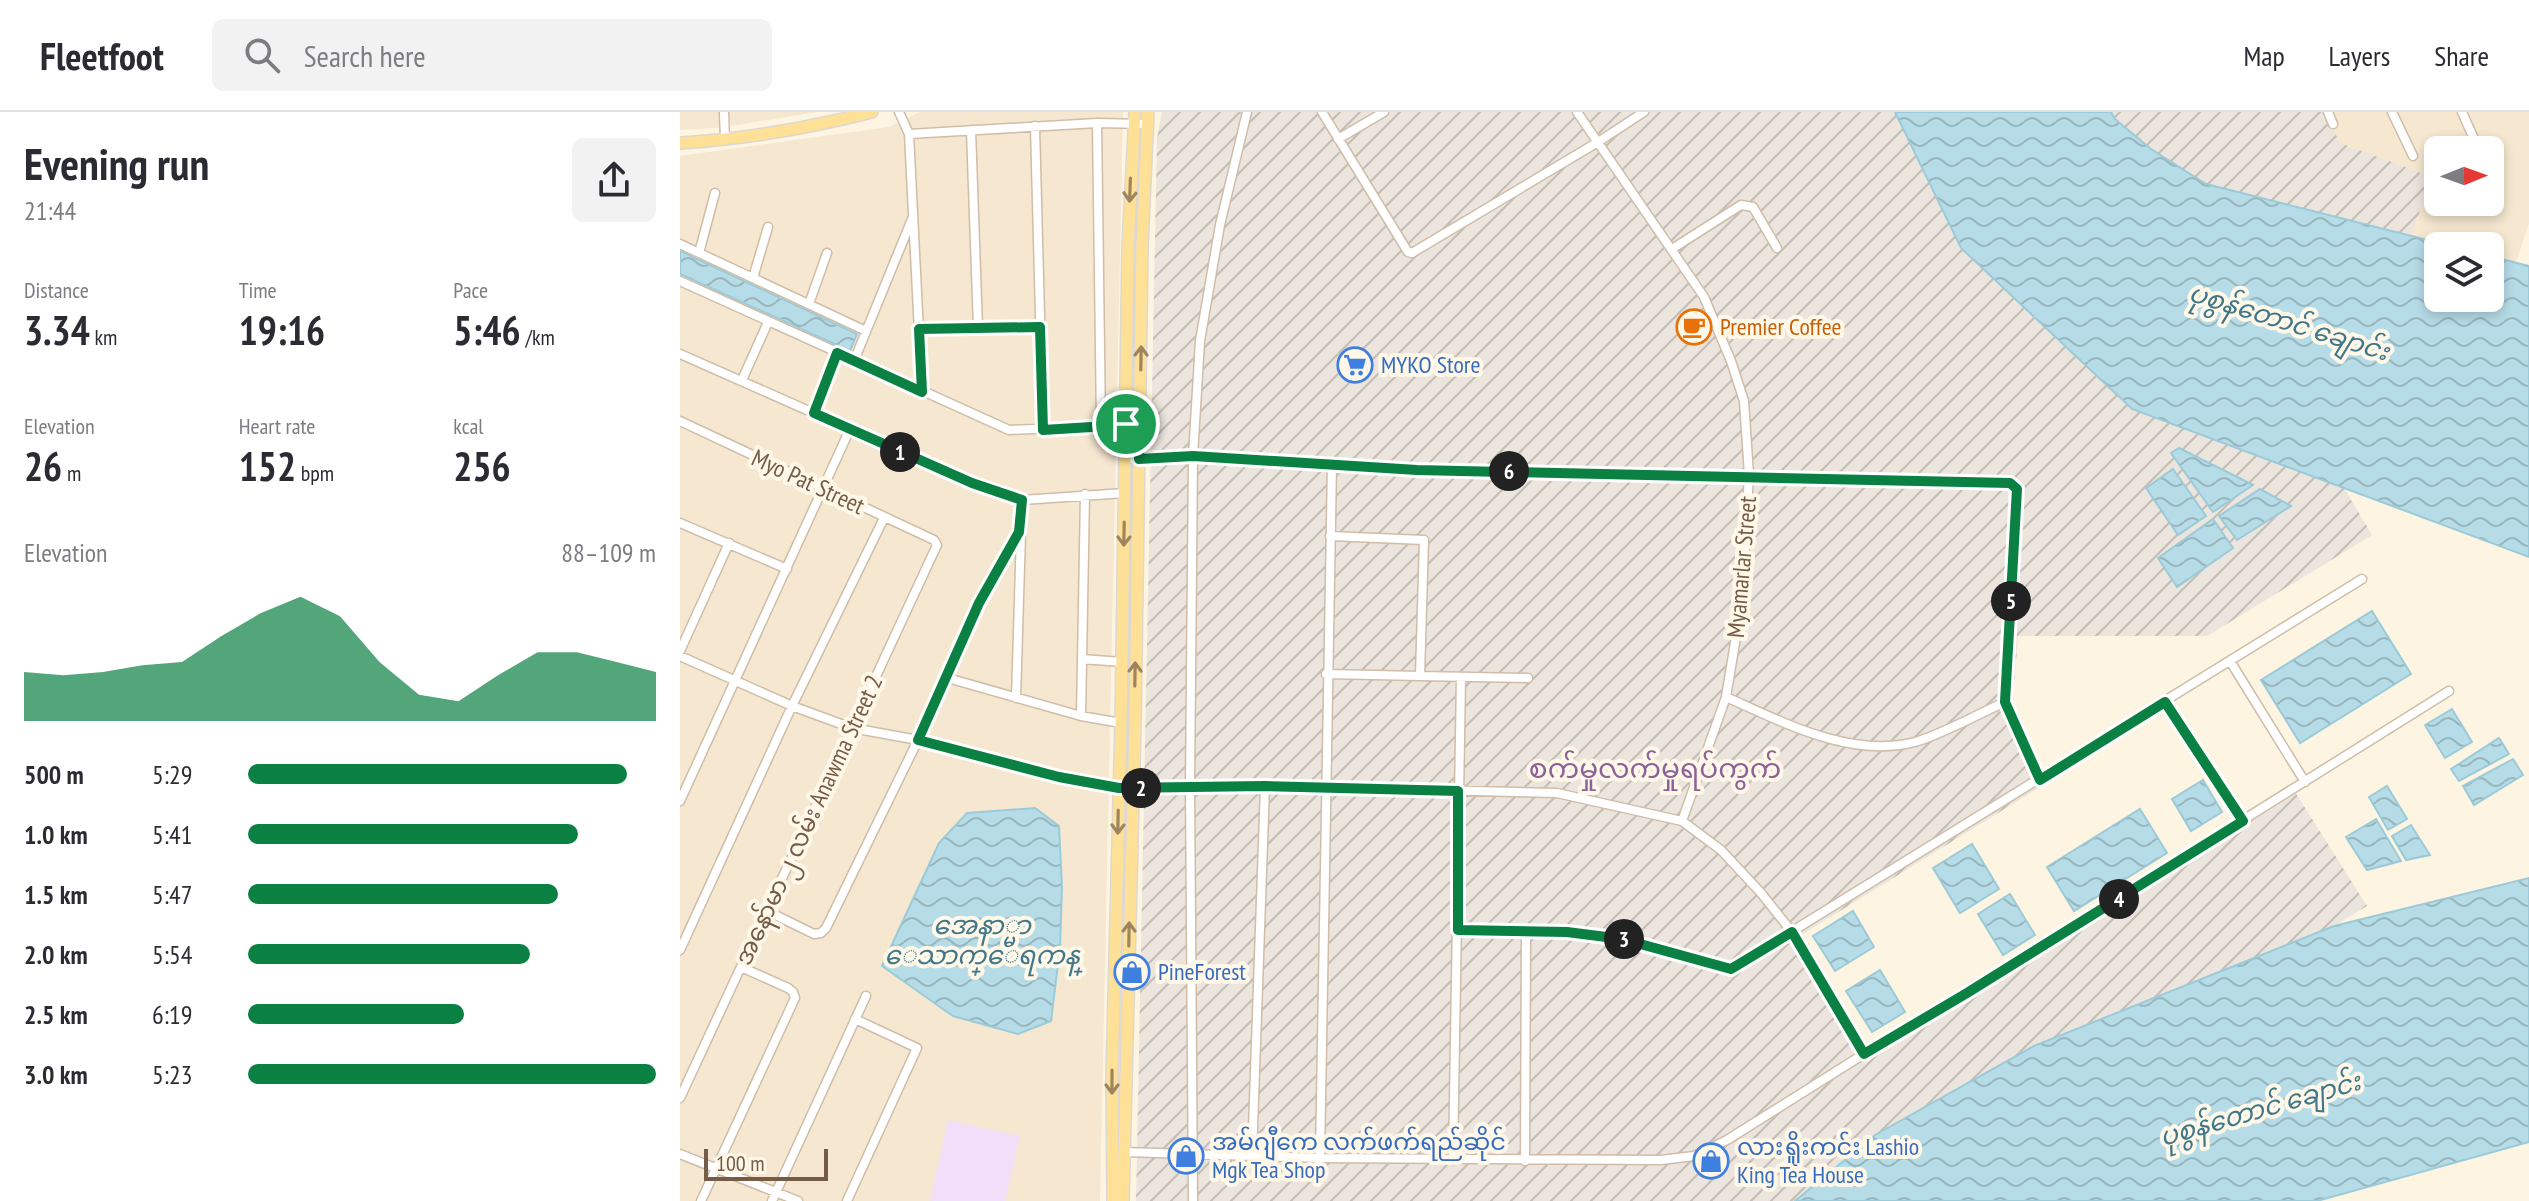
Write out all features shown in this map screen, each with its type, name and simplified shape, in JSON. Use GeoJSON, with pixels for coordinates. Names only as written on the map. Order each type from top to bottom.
{"type":"FeatureCollection","features":[{"type":"Feature","properties":{"kind":"main road"},"geometry":{"type":"LineString","coordinates":[[680,143],[790,130],[872,112]]}},
{"type":"Feature","properties":{"kind":"main road"},"geometry":{"type":"LineString","coordinates":[[1123,1201],[1118,1152],[1119,788],[1134,117]]}},
{"type":"Feature","properties":{"kind":"main road"},"geometry":{"type":"LineString","coordinates":[[1113,1201],[1118,1152],[1133,788],[1147,118]]}},
{"type":"Feature","properties":{"kind":"street"},"geometry":{"type":"LineString","coordinates":[[724,112],[725,140]]}},
{"type":"Feature","properties":{"kind":"street"},"geometry":{"type":"LineString","coordinates":[[899,112],[909,134],[922,392]]}},
{"type":"Feature","properties":{"kind":"street"},"geometry":{"type":"LineString","coordinates":[[1193,1201],[1190,786],[1193,456],[1200,341],[1220,225],[1247,112]]}},
{"type":"Feature","properties":{"kind":"street"},"geometry":{"type":"LineString","coordinates":[[1322,112],[1410,253],[1644,112]]}},
{"type":"Feature","properties":{"kind":"street"},"geometry":{"type":"LineString","coordinates":[[1338,139],[1384,112]]}},
{"type":"Feature","properties":{"kind":"street","name":"Myamarlar Street"},"geometry":{"type":"LineString","coordinates":[[1577,112],[1704,297],[1744,401],[1749,475],[1742,601],[1726,697],[1682,821]]}},
{"type":"Feature","properties":{"kind":"street"},"geometry":{"type":"LineString","coordinates":[[2328,112],[2333,124]]}},
{"type":"Feature","properties":{"kind":"street"},"geometry":{"type":"LineString","coordinates":[[2392,112],[2413,156]]}},
{"type":"Feature","properties":{"kind":"street"},"geometry":{"type":"LineString","coordinates":[[2462,112],[2473,136]]}},
{"type":"Feature","properties":{"kind":"street"},"geometry":{"type":"LineString","coordinates":[[909,134],[1147,118]]}},
{"type":"Feature","properties":{"kind":"street"},"geometry":{"type":"LineString","coordinates":[[1097,123],[1101,425]]}},
{"type":"Feature","properties":{"kind":"street"},"geometry":{"type":"LineString","coordinates":[[1035,126],[1043,430]]}},
{"type":"Feature","properties":{"kind":"street"},"geometry":{"type":"LineString","coordinates":[[971,130],[978,328]]}},
{"type":"Feature","properties":{"kind":"street"},"geometry":{"type":"LineString","coordinates":[[699,253],[715,193]]}},
{"type":"Feature","properties":{"kind":"street"},"geometry":{"type":"LineString","coordinates":[[1672,249],[1741,205],[1753,207],[1777,248]]}},
{"type":"Feature","properties":{"kind":"street"},"geometry":{"type":"LineString","coordinates":[[854,361],[914,215]]}},
{"type":"Feature","properties":{"kind":"street"},"geometry":{"type":"LineString","coordinates":[[753,278],[768,227]]}},
{"type":"Feature","properties":{"kind":"street"},"geometry":{"type":"LineString","coordinates":[[680,244],[866,331]]}},
{"type":"Feature","properties":{"kind":"street"},"geometry":{"type":"LineString","coordinates":[[809,304],[827,253]]}},
{"type":"Feature","properties":{"kind":"street"},"geometry":{"type":"LineString","coordinates":[[680,281],[1009,430],[1140,424]]}},
{"type":"Feature","properties":{"kind":"street"},"geometry":{"type":"LineString","coordinates":[[742,380],[768,322]]}},
{"type":"Feature","properties":{"kind":"street"},"geometry":{"type":"LineString","coordinates":[[919,329],[1040,327]]}},
{"type":"Feature","properties":{"kind":"street"},"geometry":{"type":"LineString","coordinates":[[814,413],[837,353]]}},
{"type":"Feature","properties":{"kind":"street"},"geometry":{"type":"LineString","coordinates":[[680,354],[972,483],[1022,500],[1125,493]]}},
{"type":"Feature","properties":{"kind":"street","name":"Myo Pat Street"},"geometry":{"type":"LineString","coordinates":[[680,421],[937,542]]}},
{"type":"Feature","properties":{"kind":"street"},"geometry":{"type":"LineString","coordinates":[[680,801],[850,429]]}},
{"type":"Feature","properties":{"kind":"street"},"geometry":{"type":"LineString","coordinates":[[1125,459],[1193,456],[1417,470],[2010,483],[2017,489],[2005,702],[2040,780]]}},
{"type":"Feature","properties":{"kind":"street"},"geometry":{"type":"LineString","coordinates":[[1320,1158],[1332,464]]}},
{"type":"Feature","properties":{"kind":"street"},"geometry":{"type":"LineString","coordinates":[[1081,716],[1085,494]]}},
{"type":"Feature","properties":{"kind":"street"},"geometry":{"type":"LineString","coordinates":[[1016,698],[1022,500]]}},
{"type":"Feature","properties":{"kind":"street"},"geometry":{"type":"LineString","coordinates":[[680,950],[792,706],[884,518]]}},
{"type":"Feature","properties":{"kind":"street"},"geometry":{"type":"LineString","coordinates":[[680,523],[787,569]]}},
{"type":"Feature","properties":{"kind":"street"},"geometry":{"type":"LineString","coordinates":[[767,911],[814,934],[826,928],[918,740],[944,677],[998,566],[1019,532]]}},
{"type":"Feature","properties":{"kind":"street"},"geometry":{"type":"LineString","coordinates":[[1330,536],[1424,540],[1420,676]]}},
{"type":"Feature","properties":{"kind":"street","name":"အနော်မာ ၂ လမ်း Anawma Street 2"},"geometry":{"type":"LineString","coordinates":[[680,1098],[937,542]]}},
{"type":"Feature","properties":{"kind":"street"},"geometry":{"type":"LineString","coordinates":[[729,543],[680,654],[792,706],[852,728],[918,740],[1059,777],[1119,788],[1265,786],[1557,793],[1682,821],[1721,850],[1792,932],[1864,1054]]}},
{"type":"Feature","properties":{"kind":"street"},"geometry":{"type":"LineString","coordinates":[[1458,930],[1526,930],[1622,939],[1731,969],[2362,579]]}},
{"type":"Feature","properties":{"kind":"street"},"geometry":{"type":"LineString","coordinates":[[1082,659],[1122,662]]}},
{"type":"Feature","properties":{"kind":"street"},"geometry":{"type":"LineString","coordinates":[[2230,661],[2305,782]]}},
{"type":"Feature","properties":{"kind":"street"},"geometry":{"type":"LineString","coordinates":[[1326,674],[1528,678]]}},
{"type":"Feature","properties":{"kind":"street"},"geometry":{"type":"LineString","coordinates":[[944,677],[1081,716],[1121,723]]}},
{"type":"Feature","properties":{"kind":"street"},"geometry":{"type":"LineString","coordinates":[[1453,1160],[1461,677]]}},
{"type":"Feature","properties":{"kind":"street"},"geometry":{"type":"LineString","coordinates":[[1118,1152],[1525,1161],[1661,1160],[1694,1156],[1727,1140],[1967,993],[2449,691]]}},
{"type":"Feature","properties":{"kind":"street"},"geometry":{"type":"LineString","coordinates":[[1726,697],[1830,739],[1876,745],[1915,742],[2005,702]]}},
{"type":"Feature","properties":{"kind":"street"},"geometry":{"type":"LineString","coordinates":[[2165,702],[2243,821]]}},
{"type":"Feature","properties":{"kind":"street"},"geometry":{"type":"LineString","coordinates":[[1252,1157],[1265,786]]}},
{"type":"Feature","properties":{"kind":"street"},"geometry":{"type":"LineString","coordinates":[[1525,1161],[1526,930]]}},
{"type":"Feature","properties":{"kind":"street"},"geometry":{"type":"LineString","coordinates":[[701,1201],[795,998],[788,988],[741,967]]}},
{"type":"Feature","properties":{"kind":"street"},"geometry":{"type":"LineString","coordinates":[[774,1198],[866,996]]}},
{"type":"Feature","properties":{"kind":"street"},"geometry":{"type":"LineString","coordinates":[[847,1201],[917,1048],[855,1019]]}},
{"type":"Feature","properties":{"kind":"street"},"geometry":{"type":"LineString","coordinates":[[680,1154],[774,1198],[798,1201]]}},
{"type":"Feature","properties":{"kind":"shaded area"},"geometry":{"type":"Polygon","coordinates":[[[680,112],[817,112],[718,128],[680,130],[680,112]]]}},
{"type":"Feature","properties":{"kind":"shaded area"},"geometry":{"type":"Polygon","coordinates":[[[920,112],[1123,112],[1100,1201],[680,1201],[680,156],[889,127],[920,112]]]}},
{"type":"Feature","properties":{"kind":"shaded area"},"geometry":{"type":"Polygon","coordinates":[[[1162,112],[1895,112],[1961,248],[2132,408],[2344,488],[2372,535],[2207,636],[2018,636],[2013,702],[2048,782],[1803,934],[1867,1045],[2290,784],[2367,906],[2334,926],[2034,1046],[1875,1135],[1795,1201],[1136,1201],[1157,138],[1162,112]]]}},
{"type":"Feature","properties":{"kind":"shaded area"},"geometry":{"type":"Polygon","coordinates":[[[2111,112],[2325,112],[2340,143],[2424,174],[2424,199],[2411,236],[2206,184],[2151,149],[2115,119],[2111,112]]]}},
{"type":"Feature","properties":{"kind":"shaded area"},"geometry":{"type":"Polygon","coordinates":[[[2325,112],[2529,112],[2529,223],[2516,263],[2504,260],[2504,232],[2424,232],[2424,239],[2411,236],[2424,198],[2424,216],[2504,216],[2504,136],[2424,136],[2424,174],[2340,143],[2325,112]]]}},
{"type":"Feature","properties":{"kind":"shaded area"},"geometry":{"type":"Polygon","coordinates":[[[948,1120],[1020,1136],[1005,1201],[930,1201],[948,1120]]]}},
{"type":"Feature","properties":{"kind":"water","name":"ပုစွန်တောင် ချောင်း"},"geometry":{"type":"Polygon","coordinates":[[[1895,112],[2111,112],[2115,119],[2151,149],[2206,184],[2424,239],[2424,312],[2504,312],[2504,260],[2529,266],[2529,557],[2132,409],[1961,248],[1895,112]]]}},
{"type":"Feature","properties":{"kind":"water"},"geometry":{"type":"Polygon","coordinates":[[[680,251],[857,334],[850,351],[680,274],[680,251]]]}},
{"type":"Feature","properties":{"kind":"water"},"geometry":{"type":"Polygon","coordinates":[[[2179,448],[2253,485],[2213,512],[2171,453],[2179,448]]]}},
{"type":"Feature","properties":{"kind":"water"},"geometry":{"type":"Polygon","coordinates":[[[2173,469],[2206,516],[2178,535],[2146,488],[2173,469]]]}},
{"type":"Feature","properties":{"kind":"water"},"geometry":{"type":"Polygon","coordinates":[[[2260,489],[2291,506],[2237,540],[2219,516],[2260,489]]]}},
{"type":"Feature","properties":{"kind":"water"},"geometry":{"type":"Polygon","coordinates":[[[2213,519],[2233,548],[2177,587],[2158,558],[2213,519]]]}},
{"type":"Feature","properties":{"kind":"water"},"geometry":{"type":"Polygon","coordinates":[[[2372,611],[2411,674],[2300,743],[2261,680],[2372,611]]]}},
{"type":"Feature","properties":{"kind":"water"},"geometry":{"type":"Polygon","coordinates":[[[2452,709],[2472,742],[2445,758],[2425,725],[2452,709]]]}},
{"type":"Feature","properties":{"kind":"water"},"geometry":{"type":"Polygon","coordinates":[[[2499,738],[2509,754],[2459,781],[2451,769],[2499,738]]]}},
{"type":"Feature","properties":{"kind":"water"},"geometry":{"type":"Polygon","coordinates":[[[2513,759],[2523,775],[2474,805],[2463,786],[2513,759]]]}},
{"type":"Feature","properties":{"kind":"water"},"geometry":{"type":"Polygon","coordinates":[[[2203,780],[2222,812],[2191,831],[2172,799],[2203,780]]]}},
{"type":"Feature","properties":{"kind":"water"},"geometry":{"type":"Polygon","coordinates":[[[2387,786],[2407,819],[2388,830],[2369,797],[2387,786]]]}},
{"type":"Feature","properties":{"kind":"water","name":"အေနာ္မာ ေသာက္ေရကန္"},"geometry":{"type":"Polygon","coordinates":[[[1035,808],[1059,826],[1062,887],[1060,948],[1051,1021],[1018,1034],[953,1016],[882,966],[939,843],[967,813],[1035,808]]]}},
{"type":"Feature","properties":{"kind":"water"},"geometry":{"type":"Polygon","coordinates":[[[2140,809],[2167,853],[2074,911],[2047,867],[2140,809]]]}},
{"type":"Feature","properties":{"kind":"water"},"geometry":{"type":"Polygon","coordinates":[[[2376,819],[2401,861],[2367,870],[2346,837],[2376,819]]]}},
{"type":"Feature","properties":{"kind":"water"},"geometry":{"type":"Polygon","coordinates":[[[2411,825],[2430,855],[2406,860],[2392,836],[2411,825]]]}},
{"type":"Feature","properties":{"kind":"water"},"geometry":{"type":"Polygon","coordinates":[[[1972,844],[1999,889],[1960,913],[1933,868],[1972,844]]]}},
{"type":"Feature","properties":{"kind":"water","name":"ပုစွန်တောင် ချောင်း"},"geometry":{"type":"Polygon","coordinates":[[[2529,878],[2529,1142],[2317,1201],[1795,1201],[1875,1135],[2034,1046],[2334,926],[2529,878]]]}},
{"type":"Feature","properties":{"kind":"water"},"geometry":{"type":"Polygon","coordinates":[[[2010,894],[2035,935],[2003,955],[1978,914],[2010,894]]]}},
{"type":"Feature","properties":{"kind":"water"},"geometry":{"type":"Polygon","coordinates":[[[1853,911],[1874,947],[1835,971],[1813,936],[1853,911]]]}},
{"type":"Feature","properties":{"kind":"water"},"geometry":{"type":"Polygon","coordinates":[[[1880,970],[1905,1012],[1872,1032],[1846,991],[1880,970]]]}},
{"type":"Feature","properties":{"kind":"place","name":"Premier Coffee"},"geometry":{"type":"Point","coordinates":[1694,327]}},
{"type":"Feature","properties":{"kind":"place","name":"MYKO Store"},"geometry":{"type":"Point","coordinates":[1355,365]}},
{"type":"Feature","properties":{"kind":"place","name":"PineForest"},"geometry":{"type":"Point","coordinates":[1132,972]}},
{"type":"Feature","properties":{"kind":"place","name":"အမ်ဂျီကေ လက်ဖက်ရည်ဆိုင် Mgk Tea Shop"},"geometry":{"type":"Point","coordinates":[1186,1156]}},
{"type":"Feature","properties":{"kind":"place","name":"လားရှိုးကင်း Lashio King Tea House"},"geometry":{"type":"Point","coordinates":[1711,1161]}},
{"type":"Feature","properties":{"kind":"district","name":"စက်မှုလက်မှုရပ်ကွက်"},"geometry":{"type":"Point","coordinates":[1655,768]}},
{"type":"Feature","properties":{"kind":"route"},"geometry":{"type":"LineString","coordinates":[[1040,327],[1043,430],[1126,424],[1140,424],[1139,459],[1193,456],[1417,470],[2010,483],[2017,489],[2005,702],[2040,780],[2165,702],[2243,821],[1864,1054],[1792,932],[1731,969],[1622,939],[1567,932],[1458,930],[1458,791],[1265,786],[1119,788],[1059,777],[918,740],[979,603],[1019,532],[1022,500],[972,483],[814,413],[837,353],[922,392],[919,329],[1040,327]]}}]}
